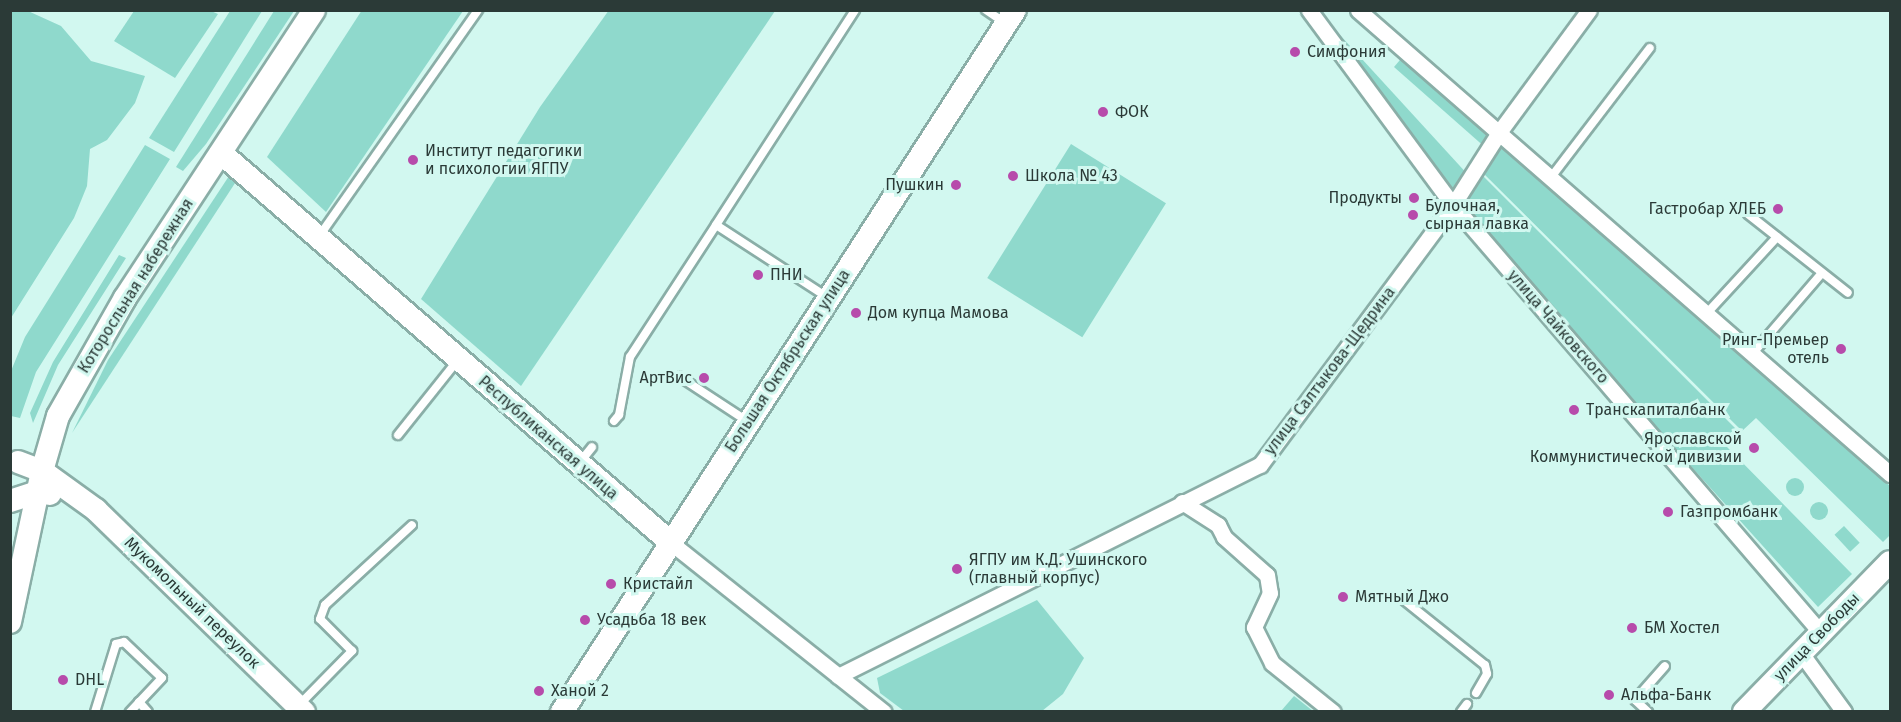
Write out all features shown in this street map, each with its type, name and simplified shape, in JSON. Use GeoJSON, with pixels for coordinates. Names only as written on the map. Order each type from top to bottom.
{"type":"FeatureCollection","features":[{"type":"Feature","properties":{"kind":"main road","name":"Которосльная набережная"},"geometry":{"type":"LineString","coordinates":[[10,622],[51,434],[77,380],[124,298],[314,10]]}},
{"type":"Feature","properties":{"kind":"main road","name":"Большая Октябрьская улица"},"geometry":{"type":"LineString","coordinates":[[562,711],[1010,17]]}},
{"type":"Feature","properties":{"kind":"main road","name":"Республиканская улица"},"geometry":{"type":"LineString","coordinates":[[221,153],[458,360],[585,455],[670,542]]}},
{"type":"Feature","properties":{"kind":"main road"},"geometry":{"type":"LineString","coordinates":[[10,501],[40,482],[14,464],[51,434]]}},
{"type":"Feature","properties":{"kind":"main road","name":"Мукомольный переулок"},"geometry":{"type":"LineString","coordinates":[[40,482],[78,497],[301,709]]}},
{"type":"Feature","properties":{"kind":"main road","name":"улица Свободы"},"geometry":{"type":"LineString","coordinates":[[1743,711],[1890,562]]}},
{"type":"Feature","properties":{"kind":"street","name":"улица Чайковского"},"geometry":{"type":"LineString","coordinates":[[1309,10],[1453,205],[1821,633]]}},
{"type":"Feature","properties":{"kind":"street"},"geometry":{"type":"LineString","coordinates":[[1358,10],[1754,352],[1890,474]]}},
{"type":"Feature","properties":{"kind":"street","name":"улица Салтыкова-Щедрина"},"geometry":{"type":"LineString","coordinates":[[838,675],[1260,465],[1453,205],[1500,131],[1589,10]]}},
{"type":"Feature","properties":{"kind":"street"},"geometry":{"type":"LineString","coordinates":[[1182,502],[1218,525],[1224,537],[1267,575],[1270,593],[1254,627],[1272,663],[1333,711]]}},
{"type":"Feature","properties":{"kind":"street","name":"Республиканская улица"},"geometry":{"type":"LineString","coordinates":[[670,542],[884,711]]}},
{"type":"Feature","properties":{"kind":"street"},"geometry":{"type":"LineString","coordinates":[[1801,653],[1844,711]]}},
{"type":"Feature","properties":{"kind":"lane"},"geometry":{"type":"LineString","coordinates":[[317,238],[478,10]]}},
{"type":"Feature","properties":{"kind":"lane"},"geometry":{"type":"LineString","coordinates":[[614,421],[619,415],[630,357],[855,10]]}},
{"type":"Feature","properties":{"kind":"lane"},"geometry":{"type":"LineString","coordinates":[[986,10],[1010,17]]}},
{"type":"Feature","properties":{"kind":"lane"},"geometry":{"type":"LineString","coordinates":[[1552,176],[1650,48]]}},
{"type":"Feature","properties":{"kind":"lane"},"geometry":{"type":"LineString","coordinates":[[1748,214],[1848,293]]}},
{"type":"Feature","properties":{"kind":"lane"},"geometry":{"type":"LineString","coordinates":[[716,225],[828,298]]}},
{"type":"Feature","properties":{"kind":"lane"},"geometry":{"type":"LineString","coordinates":[[1708,312],[1777,237]]}},
{"type":"Feature","properties":{"kind":"lane"},"geometry":{"type":"LineString","coordinates":[[1754,352],[1822,273]]}},
{"type":"Feature","properties":{"kind":"lane"},"geometry":{"type":"LineString","coordinates":[[398,435],[458,360]]}},
{"type":"Feature","properties":{"kind":"lane"},"geometry":{"type":"LineString","coordinates":[[680,377],[748,422]]}},
{"type":"Feature","properties":{"kind":"lane"},"geometry":{"type":"LineString","coordinates":[[301,709],[352,651],[320,619],[325,605],[412,525]]}},
{"type":"Feature","properties":{"kind":"lane"},"geometry":{"type":"LineString","coordinates":[[1405,601],[1485,664],[1487,674],[1476,693]]}},
{"type":"Feature","properties":{"kind":"lane"},"geometry":{"type":"LineString","coordinates":[[95,711],[116,644],[124,642],[162,678],[130,711]]}},
{"type":"Feature","properties":{"kind":"lane"},"geometry":{"type":"LineString","coordinates":[[1648,711],[1635,700],[1665,666]]}},
{"type":"Feature","properties":{"kind":"lane"},"geometry":{"type":"LineString","coordinates":[[139,702],[148,711]]}},
{"type":"Feature","properties":{"kind":"lane"},"geometry":{"type":"LineString","coordinates":[[1461,711],[1467,704]]}},
{"type":"Feature","properties":{"kind":"green space"},"geometry":{"type":"Polygon","coordinates":[[[11,10],[28,11],[61,26],[91,61],[145,76],[135,103],[107,140],[90,149],[87,186],[74,218],[11,318],[11,10]]]}},
{"type":"Feature","properties":{"kind":"green space"},"geometry":{"type":"Polygon","coordinates":[[[362,10],[463,11],[326,212],[267,157],[362,10]]]}},
{"type":"Feature","properties":{"kind":"green space"},"geometry":{"type":"Polygon","coordinates":[[[609,10],[775,11],[521,386],[421,299],[540,107],[609,10]]]}},
{"type":"Feature","properties":{"kind":"green space"},"geometry":{"type":"Polygon","coordinates":[[[134,11],[211,11],[218,14],[175,78],[114,41],[134,11]]]}},
{"type":"Feature","properties":{"kind":"green space"},"geometry":{"type":"Polygon","coordinates":[[[230,11],[262,11],[174,152],[149,138],[230,11]]]}},
{"type":"Feature","properties":{"kind":"green space"},"geometry":{"type":"Polygon","coordinates":[[[274,11],[294,11],[206,144],[183,171],[176,167],[274,11]]]}},
{"type":"Feature","properties":{"kind":"green space"},"geometry":{"type":"Polygon","coordinates":[[[1318,11],[1470,177],[1453,203],[1318,11]]]}},
{"type":"Feature","properties":{"kind":"green space"},"geometry":{"type":"Polygon","coordinates":[[[1405,54],[1498,131],[1487,149],[1394,67],[1405,54]]]}},
{"type":"Feature","properties":{"kind":"green space"},"geometry":{"type":"Polygon","coordinates":[[[1500,133],[1890,486],[1890,535],[1883,542],[1756,418],[1742,431],[1478,168],[1500,133]]]}},
{"type":"Feature","properties":{"kind":"green space"},"geometry":{"type":"Polygon","coordinates":[[[1071,144],[1166,203],[1082,337],[987,278],[1071,144]]]}},
{"type":"Feature","properties":{"kind":"green space"},"geometry":{"type":"Polygon","coordinates":[[[145,145],[170,159],[36,372],[20,418],[11,416],[11,371],[25,337],[145,145]]]}},
{"type":"Feature","properties":{"kind":"green space"},"geometry":{"type":"Polygon","coordinates":[[[1477,170],[1740,433],[1727,447],[1852,574],[1818,607],[1455,205],[1477,170]]]}},
{"type":"Feature","properties":{"kind":"green space"},"geometry":{"type":"Polygon","coordinates":[[[229,176],[239,177],[72,433],[108,360],[229,176]]]}},
{"type":"Feature","properties":{"kind":"green space"},"geometry":{"type":"Polygon","coordinates":[[[119,255],[126,258],[58,365],[33,423],[30,413],[53,362],[119,255]]]}},
{"type":"Feature","properties":{"kind":"green space"},"geometry":{"type":"Polygon","coordinates":[[[1795,478],[1801,481],[1804,487],[1801,493],[1795,496],[1789,493],[1786,487],[1789,481],[1795,478]]]}},
{"type":"Feature","properties":{"kind":"green space"},"geometry":{"type":"Polygon","coordinates":[[[1819,502],[1825,505],[1828,511],[1825,517],[1819,520],[1813,517],[1810,511],[1813,505],[1819,502]]]}},
{"type":"Feature","properties":{"kind":"green space"},"geometry":{"type":"Polygon","coordinates":[[[1844,526],[1860,543],[1850,552],[1834,535],[1844,526]]]}},
{"type":"Feature","properties":{"kind":"green space"},"geometry":{"type":"Polygon","coordinates":[[[1037,600],[1084,658],[1063,694],[1042,711],[904,711],[880,693],[877,678],[1037,600]]]}},
{"type":"Feature","properties":{"kind":"green space"},"geometry":{"type":"Polygon","coordinates":[[[1294,696],[1313,711],[1281,711],[1294,696]]]}},
{"type":"Feature","properties":{"kind":"place","name":"Симфония"},"geometry":{"type":"Point","coordinates":[1295,52]}},
{"type":"Feature","properties":{"kind":"place","name":"ФОК"},"geometry":{"type":"Point","coordinates":[1103,112]}},
{"type":"Feature","properties":{"kind":"place","name":"Институт педагогики и психологии ЯГПУ"},"geometry":{"type":"Point","coordinates":[413,160]}},
{"type":"Feature","properties":{"kind":"place","name":"Школа № 43"},"geometry":{"type":"Point","coordinates":[1013,176]}},
{"type":"Feature","properties":{"kind":"place","name":"Пушкин"},"geometry":{"type":"Point","coordinates":[956,185]}},
{"type":"Feature","properties":{"kind":"place","name":"Продукты"},"geometry":{"type":"Point","coordinates":[1414,198]}},
{"type":"Feature","properties":{"kind":"place","name":"Гастробар ХЛЕБ"},"geometry":{"type":"Point","coordinates":[1778,209]}},
{"type":"Feature","properties":{"kind":"place","name":"Булочная, сырная лавка"},"geometry":{"type":"Point","coordinates":[1413,215]}},
{"type":"Feature","properties":{"kind":"place","name":"ПНИ"},"geometry":{"type":"Point","coordinates":[758,275]}},
{"type":"Feature","properties":{"kind":"place","name":"Дом купца Мамова"},"geometry":{"type":"Point","coordinates":[856,313]}},
{"type":"Feature","properties":{"kind":"place","name":"Ринг-Премьер отель"},"geometry":{"type":"Point","coordinates":[1841,349]}},
{"type":"Feature","properties":{"kind":"place","name":"АртВис"},"geometry":{"type":"Point","coordinates":[704,378]}},
{"type":"Feature","properties":{"kind":"place","name":"Транскапиталбанк"},"geometry":{"type":"Point","coordinates":[1574,410]}},
{"type":"Feature","properties":{"kind":"place","name":"Ярославской Коммунистической дивизии"},"geometry":{"type":"Point","coordinates":[1754,448]}},
{"type":"Feature","properties":{"kind":"place","name":"Газпромбанк"},"geometry":{"type":"Point","coordinates":[1668,512]}},
{"type":"Feature","properties":{"kind":"place","name":"ЯГПУ им К.Д. Ушинского (главный корпус)"},"geometry":{"type":"Point","coordinates":[957,569]}},
{"type":"Feature","properties":{"kind":"place","name":"Кристайл"},"geometry":{"type":"Point","coordinates":[611,584]}},
{"type":"Feature","properties":{"kind":"place","name":"Мятный Джо"},"geometry":{"type":"Point","coordinates":[1343,597]}},
{"type":"Feature","properties":{"kind":"place","name":"Усадьба 18 век"},"geometry":{"type":"Point","coordinates":[585,620]}},
{"type":"Feature","properties":{"kind":"place","name":"БМ Хостел"},"geometry":{"type":"Point","coordinates":[1632,628]}},
{"type":"Feature","properties":{"kind":"place","name":"DHL"},"geometry":{"type":"Point","coordinates":[63,680]}},
{"type":"Feature","properties":{"kind":"place","name":"Ханой 2"},"geometry":{"type":"Point","coordinates":[539,691]}},
{"type":"Feature","properties":{"kind":"place","name":"Альфа-Банк"},"geometry":{"type":"Point","coordinates":[1609,695]}}]}
